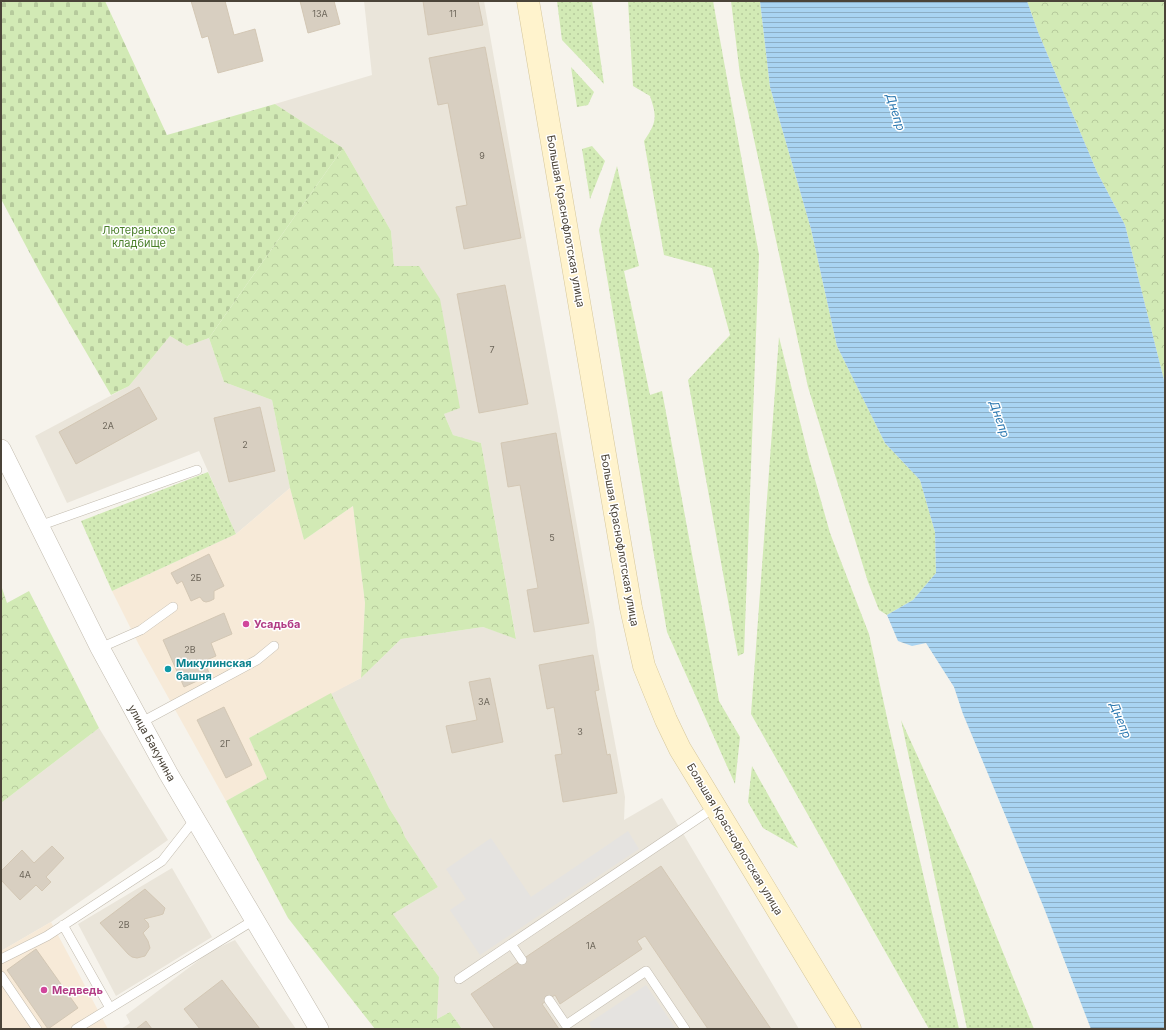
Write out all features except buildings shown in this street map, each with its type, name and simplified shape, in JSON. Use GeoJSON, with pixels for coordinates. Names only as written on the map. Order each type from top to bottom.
{"type":"FeatureCollection","features":[{"type":"Feature","properties":{"kind":"main road","name":"Большая Краснофлотская улица"},"geometry":{"type":"LineString","coordinates":[[528,1],[631,608],[644,666],[677,743],[850,1029]]}},
{"type":"Feature","properties":{"kind":"street","name":"улица Бакунина"},"geometry":{"type":"LineString","coordinates":[[1,448],[100,648],[140,723],[318,1029]]}},
{"type":"Feature","properties":{"kind":"lane"},"geometry":{"type":"LineString","coordinates":[[39,526],[197,470]]}},
{"type":"Feature","properties":{"kind":"lane"},"geometry":{"type":"LineString","coordinates":[[100,648],[141,630],[173,607]]}},
{"type":"Feature","properties":{"kind":"lane"},"geometry":{"type":"LineString","coordinates":[[140,723],[257,660],[274,646]]}},
{"type":"Feature","properties":{"kind":"lane"},"geometry":{"type":"LineString","coordinates":[[460,979],[715,806]]}},
{"type":"Feature","properties":{"kind":"lane"},"geometry":{"type":"LineString","coordinates":[[1,959],[47,936],[162,861],[195,819]]}},
{"type":"Feature","properties":{"kind":"lane"},"geometry":{"type":"LineString","coordinates":[[76,1029],[254,920]]}},
{"type":"Feature","properties":{"kind":"lane"},"geometry":{"type":"LineString","coordinates":[[63,925],[110,1008]]}},
{"type":"Feature","properties":{"kind":"lane"},"geometry":{"type":"LineString","coordinates":[[511,944],[522,960]]}},
{"type":"Feature","properties":{"kind":"lane"},"geometry":{"type":"LineString","coordinates":[[549,1000],[566,1025],[646,971],[684,1029]]}},
{"type":"Feature","properties":{"kind":"lane"},"geometry":{"type":"LineString","coordinates":[[1,976],[37,1029]]}},
{"type":"Feature","properties":{"kind":"shaded area"},"geometry":{"type":"Polygon","coordinates":[[[364,1],[484,1],[597,646],[625,797],[624,820],[662,798],[799,1029],[462,1029],[450,1012],[437,1019],[439,977],[393,914],[438,887],[405,837],[401,827],[389,808],[331,693],[361,678],[401,639],[483,627],[516,638],[481,443],[453,435],[444,414],[459,408],[394,266],[391,231],[343,148],[275,104],[372,75],[364,1]]]}},
{"type":"Feature","properties":{"kind":"shaded area"},"geometry":{"type":"Polygon","coordinates":[[[170,336],[187,346],[209,338],[224,382],[272,400],[290,488],[236,534],[199,451],[67,503],[35,436],[129,386],[170,336]]]}},
{"type":"Feature","properties":{"kind":"shaded area","name":"Усадьба"},"geometry":{"type":"Polygon","coordinates":[[[290,488],[304,540],[353,506],[365,603],[361,678],[249,738],[267,778],[226,801],[139,645],[112,591],[236,534],[290,488]]]}},
{"type":"Feature","properties":{"kind":"shaded area"},"geometry":{"type":"Polygon","coordinates":[[[99,728],[168,840],[51,922],[1,951],[1,803],[99,728]]]}},
{"type":"Feature","properties":{"kind":"shaded area"},"geometry":{"type":"Polygon","coordinates":[[[628,831],[639,849],[480,955],[450,910],[466,899],[446,869],[491,838],[531,897],[628,831]]]}},
{"type":"Feature","properties":{"kind":"shaded area"},"geometry":{"type":"Polygon","coordinates":[[[172,868],[212,937],[116,996],[78,924],[172,868]]]}},
{"type":"Feature","properties":{"kind":"shaded area","name":"Медведь"},"geometry":{"type":"Polygon","coordinates":[[[51,922],[108,1029],[1,1029],[1,951],[51,922]]]}},
{"type":"Feature","properties":{"kind":"shaded area"},"geometry":{"type":"Polygon","coordinates":[[[235,940],[296,1029],[121,1029],[130,1023],[126,1015],[211,951],[235,940]]]}},
{"type":"Feature","properties":{"kind":"shaded area"},"geometry":{"type":"Polygon","coordinates":[[[646,985],[676,1029],[592,1029],[589,1023],[646,985]]]}},
{"type":"Feature","properties":{"kind":"green space","name":"Лютеранское кладбище"},"geometry":{"type":"Polygon","coordinates":[[[1,1],[105,1],[167,135],[275,104],[343,148],[209,338],[187,346],[170,336],[129,386],[111,395],[43,278],[1,199],[1,1]]]}},
{"type":"Feature","properties":{"kind":"green space"},"geometry":{"type":"Polygon","coordinates":[[[557,1],[592,1],[604,84],[562,40],[557,1]]]}},
{"type":"Feature","properties":{"kind":"green space"},"geometry":{"type":"Polygon","coordinates":[[[628,1],[713,1],[759,255],[744,653],[738,656],[688,380],[730,335],[712,268],[664,255],[644,141],[651,129],[655,114],[650,96],[633,86],[628,1]]]}},
{"type":"Feature","properties":{"kind":"green space"},"geometry":{"type":"Polygon","coordinates":[[[731,1],[760,1],[770,87],[811,229],[837,346],[885,443],[920,480],[935,532],[936,573],[913,600],[887,615],[879,610],[868,582],[808,387],[740,75],[731,1]]]}},
{"type":"Feature","properties":{"kind":"green space"},"geometry":{"type":"Polygon","coordinates":[[[1027,1],[1165,1],[1165,384],[1125,225],[1097,172],[1038,32],[1027,1]]]}},
{"type":"Feature","properties":{"kind":"green space"},"geometry":{"type":"Polygon","coordinates":[[[571,67],[594,92],[588,105],[577,107],[571,67]]]}},
{"type":"Feature","properties":{"kind":"green space"},"geometry":{"type":"Polygon","coordinates":[[[592,146],[605,161],[590,199],[582,149],[592,146]]]}},
{"type":"Feature","properties":{"kind":"green space"},"geometry":{"type":"Polygon","coordinates":[[[343,148],[391,231],[394,266],[419,266],[440,299],[460,408],[444,414],[453,435],[481,443],[516,639],[483,627],[401,639],[361,678],[365,603],[353,506],[304,540],[290,488],[272,400],[224,382],[209,338],[343,148]]]}},
{"type":"Feature","properties":{"kind":"green space"},"geometry":{"type":"Polygon","coordinates":[[[617,166],[639,266],[624,271],[650,395],[662,391],[719,701],[740,737],[735,784],[667,632],[599,230],[617,166]]]}},
{"type":"Feature","properties":{"kind":"green space"},"geometry":{"type":"Polygon","coordinates":[[[779,337],[809,458],[830,533],[869,634],[959,1029],[929,1029],[751,714],[779,337]]]}},
{"type":"Feature","properties":{"kind":"green space"},"geometry":{"type":"Polygon","coordinates":[[[208,472],[236,534],[112,591],[81,521],[208,472]]]}},
{"type":"Feature","properties":{"kind":"green space"},"geometry":{"type":"Polygon","coordinates":[[[1,585],[7,603],[29,591],[99,728],[1,803],[1,585]]]}},
{"type":"Feature","properties":{"kind":"green space"},"geometry":{"type":"Polygon","coordinates":[[[331,693],[389,808],[401,827],[405,837],[438,887],[393,914],[439,977],[437,1019],[450,1012],[462,1029],[375,1029],[288,918],[226,801],[267,778],[249,738],[331,693]]]}},
{"type":"Feature","properties":{"kind":"green space"},"geometry":{"type":"Polygon","coordinates":[[[901,720],[971,873],[1034,1029],[967,1029],[901,720]]]}},
{"type":"Feature","properties":{"kind":"green space"},"geometry":{"type":"Polygon","coordinates":[[[752,766],[798,848],[763,828],[748,802],[752,766]]]}},
{"type":"Feature","properties":{"kind":"water","name":"Днепр"},"geometry":{"type":"Polygon","coordinates":[[[760,1],[1027,1],[1038,32],[1097,172],[1125,225],[1165,384],[1165,1029],[1091,1029],[1044,908],[963,714],[954,687],[926,643],[912,646],[898,641],[887,615],[913,600],[936,573],[935,532],[920,480],[885,443],[837,346],[811,229],[770,87],[760,1]]]}},
{"type":"Feature","properties":{"kind":"place","name":"Усадьба"},"geometry":{"type":"Point","coordinates":[246,624]}},
{"type":"Feature","properties":{"kind":"place","name":"Микулинская башня"},"geometry":{"type":"Point","coordinates":[168,669]}},
{"type":"Feature","properties":{"kind":"place","name":"Медведь"},"geometry":{"type":"Point","coordinates":[44,990]}}]}
